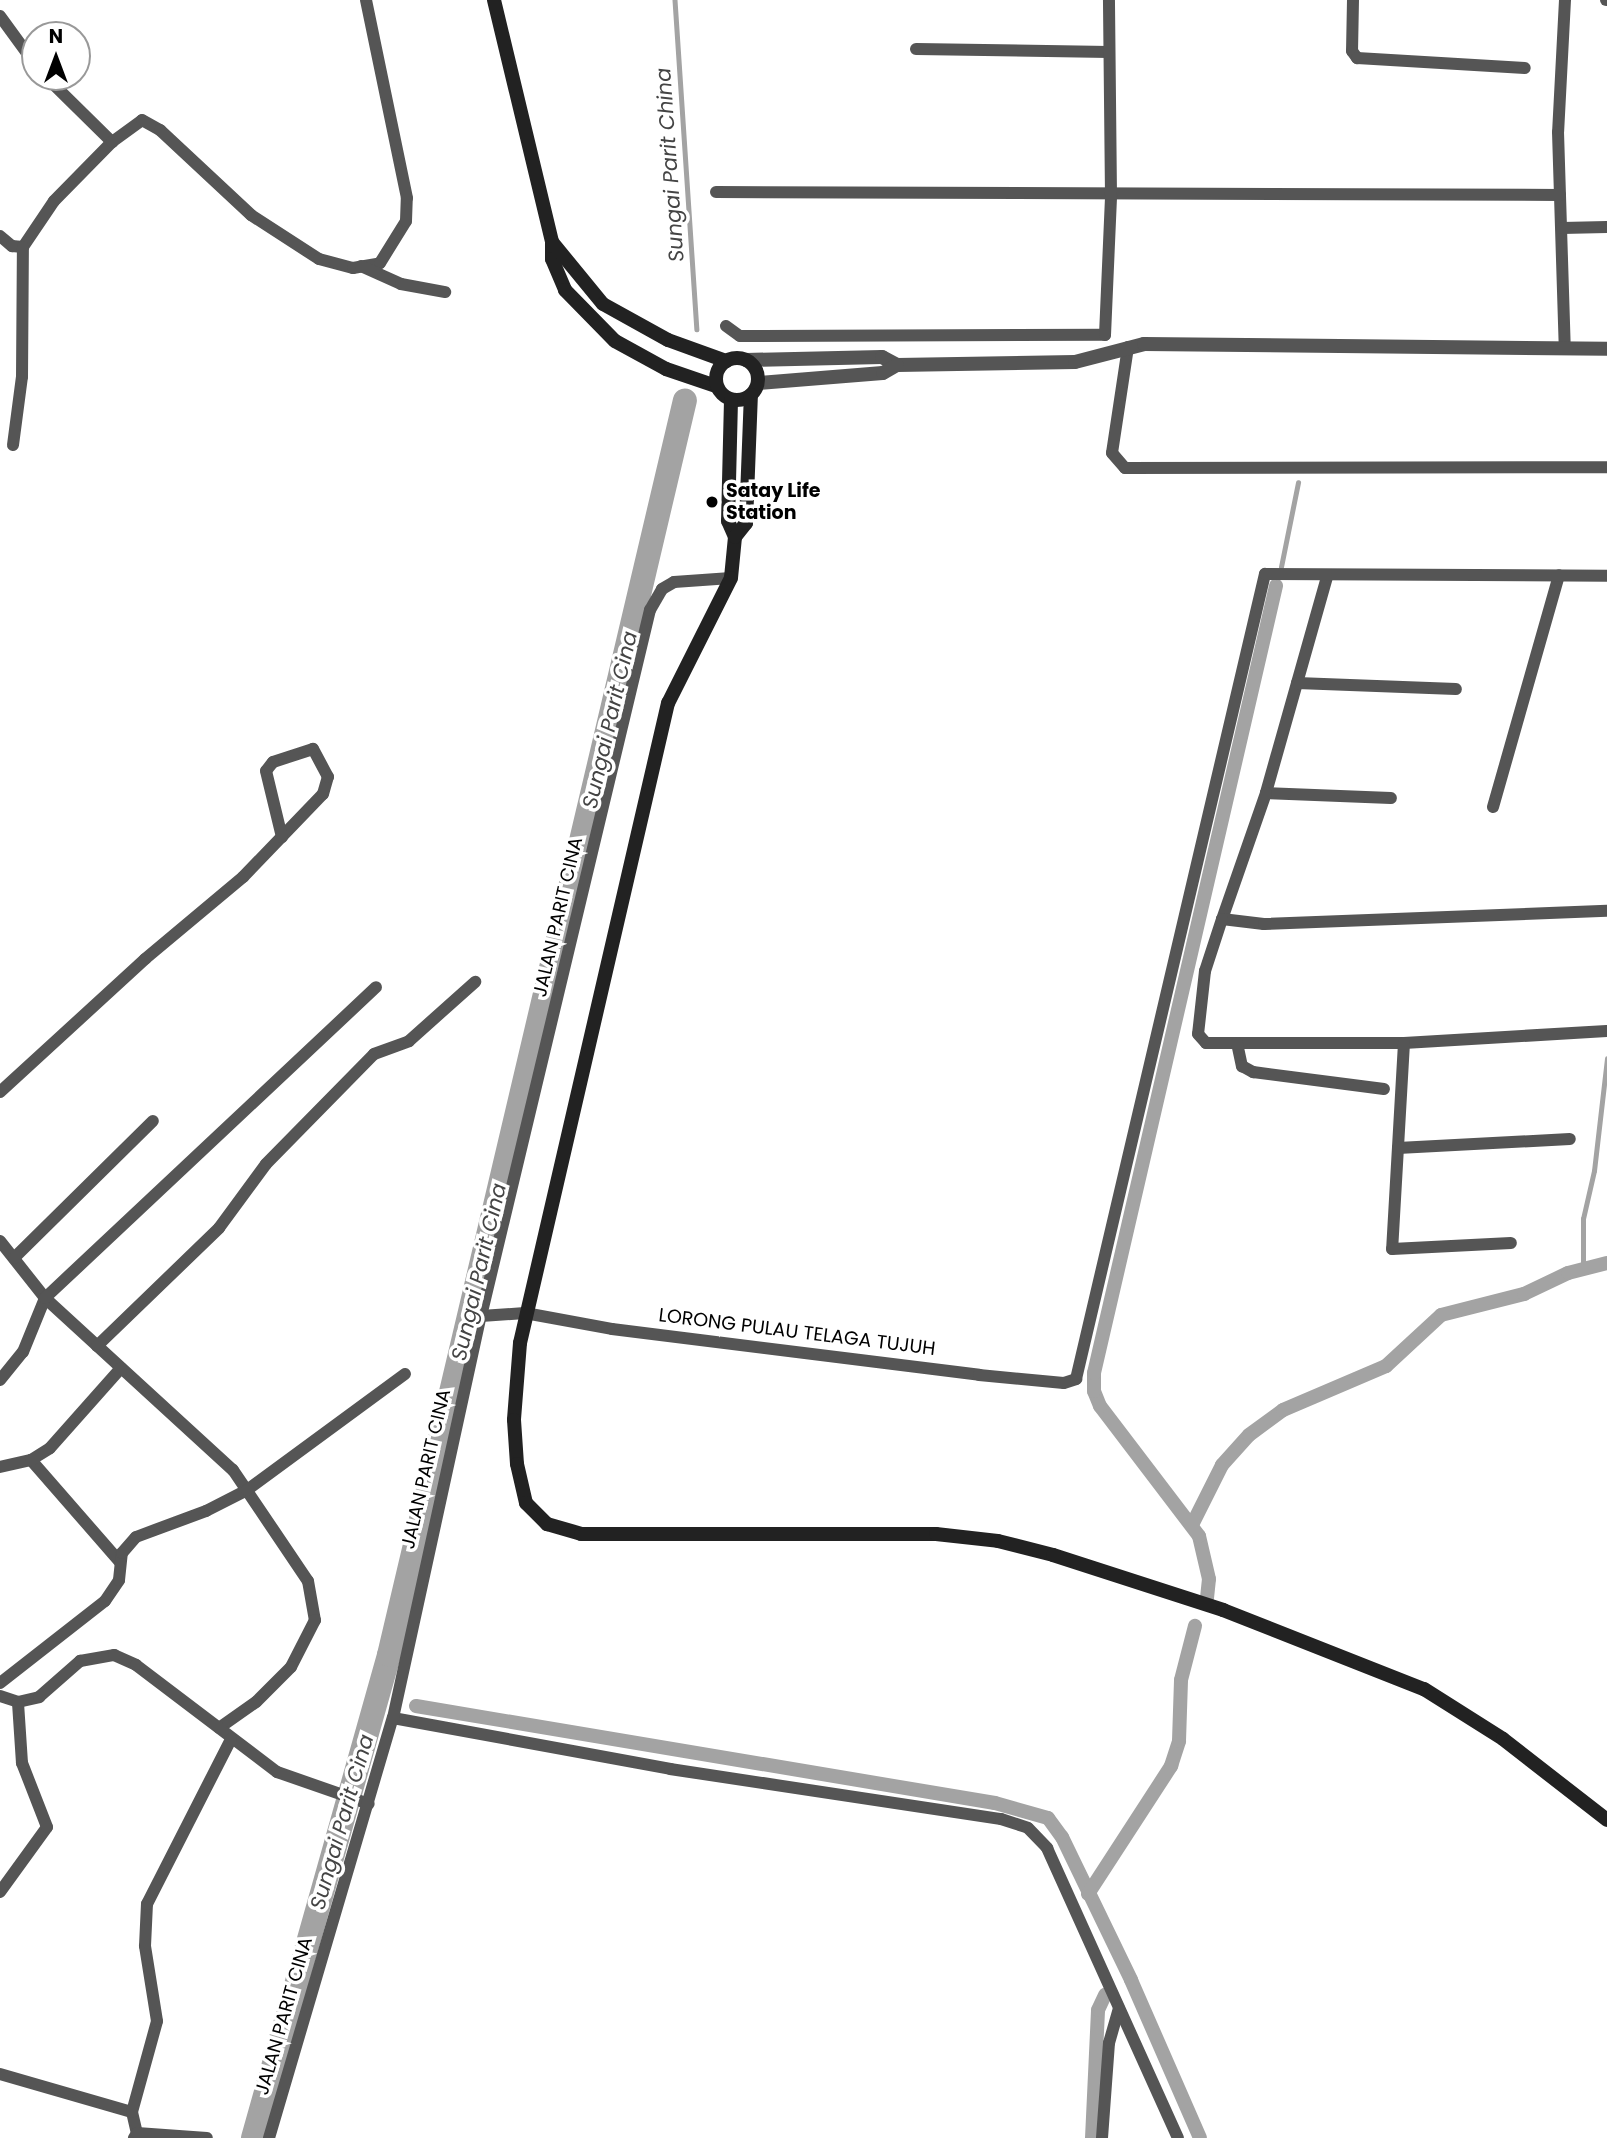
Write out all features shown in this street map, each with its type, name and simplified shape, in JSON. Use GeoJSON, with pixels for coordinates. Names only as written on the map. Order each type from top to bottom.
{"type":"FeatureCollection","features":[{"type":"Feature","properties":{"kind":"main road"},"geometry":{"type":"LineString","coordinates":[[494,0],[552,242],[552,259],[565,290],[615,341],[666,369],[716,386],[731,400],[728,521],[735,537],[731,578],[668,703],[525,1313],[514,1394],[517,1464],[526,1503],[547,1524],[582,1534],[936,1534],[999,1541],[1053,1555],[1223,1610],[1414,1684],[1503,1739],[1607,1820]]}},
{"type":"Feature","properties":{"kind":"main road"},"geometry":{"type":"LineString","coordinates":[[552,242],[612,310],[668,340],[726,361],[746,360],[755,370],[746,523],[735,537]]}},
{"type":"Feature","properties":{"kind":"main road"},"geometry":{"type":"LineString","coordinates":[[716,386],[717,372],[726,361]]}},
{"type":"Feature","properties":{"kind":"main road"},"geometry":{"type":"LineString","coordinates":[[731,400],[754,389]]}},
{"type":"Feature","properties":{"kind":"street"},"geometry":{"type":"LineString","coordinates":[[13,445],[22,377],[23,247],[54,201],[112,142],[142,120],[160,130],[251,215],[319,259],[339,267],[380,263],[406,221],[407,198],[368,28],[366,0]]}},
{"type":"Feature","properties":{"kind":"street"},"geometry":{"type":"LineString","coordinates":[[726,326],[740,336],[1105,335],[1108,329],[1111,195],[1109,0]]}},
{"type":"Feature","properties":{"kind":"street"},"geometry":{"type":"LineString","coordinates":[[1353,0],[1352,51],[1357,58],[1525,68]]}},
{"type":"Feature","properties":{"kind":"street"},"geometry":{"type":"LineString","coordinates":[[1565,0],[1559,94],[1559,195],[1565,349]]}},
{"type":"Feature","properties":{"kind":"street"},"geometry":{"type":"LineString","coordinates":[[0,16],[21,45]]}},
{"type":"Feature","properties":{"kind":"street"},"geometry":{"type":"LineString","coordinates":[[916,49],[1110,52]]}},
{"type":"Feature","properties":{"kind":"street"},"geometry":{"type":"LineString","coordinates":[[60,91],[112,142]]}},
{"type":"Feature","properties":{"kind":"street"},"geometry":{"type":"LineString","coordinates":[[716,192],[1559,195]]}},
{"type":"Feature","properties":{"kind":"street"},"geometry":{"type":"LineString","coordinates":[[1562,228],[1607,227]]}},
{"type":"Feature","properties":{"kind":"street"},"geometry":{"type":"LineString","coordinates":[[0,236],[23,247]]}},
{"type":"Feature","properties":{"kind":"street"},"geometry":{"type":"LineString","coordinates":[[361,266],[401,284],[445,292]]}},
{"type":"Feature","properties":{"kind":"street"},"geometry":{"type":"LineString","coordinates":[[1128,347],[1112,453],[1125,468],[1607,467]]}},
{"type":"Feature","properties":{"kind":"street"},"geometry":{"type":"LineString","coordinates":[[746,360],[882,357],[897,365],[1075,362],[1128,347],[1607,349]]}},
{"type":"Feature","properties":{"kind":"street"},"geometry":{"type":"LineString","coordinates":[[754,389],[884,373],[897,365]]}},
{"type":"Feature","properties":{"kind":"street","name":"LORONG PULAU TELAGA TUJUH"},"geometry":{"type":"LineString","coordinates":[[481,1316],[525,1313],[612,1329],[1064,1383],[1078,1374],[1265,573],[1327,577]]}},
{"type":"Feature","properties":{"kind":"street"},"geometry":{"type":"LineString","coordinates":[[1493,807],[1559,575]]}},
{"type":"Feature","properties":{"kind":"street"},"geometry":{"type":"LineString","coordinates":[[1607,576],[1327,577],[1266,793],[1205,971],[1198,1034],[1206,1043],[1404,1043],[1607,1031]]}},
{"type":"Feature","properties":{"kind":"street","name":"JALAN PARIT CINA"},"geometry":{"type":"LineString","coordinates":[[269,2138],[365,1803],[393,1718],[481,1316],[650,610],[662,589],[674,582],[731,578]]}},
{"type":"Feature","properties":{"kind":"street"},"geometry":{"type":"LineString","coordinates":[[1297,683],[1456,689]]}},
{"type":"Feature","properties":{"kind":"street"},"geometry":{"type":"LineString","coordinates":[[0,1091],[145,959],[210,907],[282,837],[327,785],[325,768],[313,748],[273,762],[266,771],[282,837]]}},
{"type":"Feature","properties":{"kind":"street"},"geometry":{"type":"LineString","coordinates":[[1266,793],[1391,798]]}},
{"type":"Feature","properties":{"kind":"street"},"geometry":{"type":"LineString","coordinates":[[1222,919],[1265,924],[1607,911]]}},
{"type":"Feature","properties":{"kind":"street"},"geometry":{"type":"LineString","coordinates":[[97,1346],[219,1228],[266,1164],[374,1054],[409,1041],[475,982]]}},
{"type":"Feature","properties":{"kind":"street"},"geometry":{"type":"LineString","coordinates":[[0,1380],[23,1352],[45,1298],[376,987]]}},
{"type":"Feature","properties":{"kind":"street"},"geometry":{"type":"LineString","coordinates":[[1237,1043],[1242,1066],[1253,1072],[1384,1090]]}},
{"type":"Feature","properties":{"kind":"street"},"geometry":{"type":"LineString","coordinates":[[1404,1043],[1392,1249],[1511,1243]]}},
{"type":"Feature","properties":{"kind":"street"},"geometry":{"type":"LineString","coordinates":[[14,1258],[153,1121]]}},
{"type":"Feature","properties":{"kind":"street"},"geometry":{"type":"LineString","coordinates":[[1398,1148],[1570,1139]]}},
{"type":"Feature","properties":{"kind":"street"},"geometry":{"type":"LineString","coordinates":[[0,1241],[45,1298],[208,1446],[247,1490],[307,1581],[314,1620],[291,1667],[256,1702],[219,1728]]}},
{"type":"Feature","properties":{"kind":"street"},"geometry":{"type":"LineString","coordinates":[[0,1467],[31,1460],[88,1410],[121,1368]]}},
{"type":"Feature","properties":{"kind":"street"},"geometry":{"type":"LineString","coordinates":[[0,1683],[105,1601],[119,1580],[120,1562],[128,1544],[147,1530],[206,1511],[247,1490],[405,1374]]}},
{"type":"Feature","properties":{"kind":"street"},"geometry":{"type":"LineString","coordinates":[[31,1460],[120,1562]]}},
{"type":"Feature","properties":{"kind":"street"},"geometry":{"type":"LineString","coordinates":[[0,1696],[18,1702],[39,1697],[80,1661],[114,1655],[136,1665],[277,1772],[341,1798],[365,1803]]}},
{"type":"Feature","properties":{"kind":"street"},"geometry":{"type":"LineString","coordinates":[[0,1892],[47,1828],[22,1763],[18,1702]]}},
{"type":"Feature","properties":{"kind":"street"},"geometry":{"type":"LineString","coordinates":[[393,1718],[670,1769],[1014,1822],[1034,1833],[1047,1848],[1178,2138]]}},
{"type":"Feature","properties":{"kind":"street"},"geometry":{"type":"LineString","coordinates":[[207,2138],[136,2135],[132,2112],[157,2021],[145,1946],[147,1904],[231,1739]]}},
{"type":"Feature","properties":{"kind":"street"},"geometry":{"type":"LineString","coordinates":[[1102,2138],[1109,2043],[1119,2008]]}},
{"type":"Feature","properties":{"kind":"street"},"geometry":{"type":"LineString","coordinates":[[0,2074],[132,2112]]}},
{"type":"Feature","properties":{"kind":"waterway","name":"Sungai Parit China"},"geometry":{"type":"LineString","coordinates":[[675,0],[697,329]]}},
{"type":"Feature","properties":{"kind":"waterway","name":"Sungai Parit Cina"},"geometry":{"type":"LineString","coordinates":[[253,2138],[389,1655],[685,400]]}},
{"type":"Feature","properties":{"kind":"waterway"},"geometry":{"type":"LineString","coordinates":[[1281,567],[1298,483]]}},
{"type":"Feature","properties":{"kind":"waterway"},"geometry":{"type":"LineString","coordinates":[[1207,1598],[1209,1579],[1199,1536],[1100,1406],[1094,1391],[1094,1373],[1276,586]]}},
{"type":"Feature","properties":{"kind":"waterway"},"geometry":{"type":"LineString","coordinates":[[1583,1269],[1583,1219],[1594,1171],[1607,1059]]}},
{"type":"Feature","properties":{"kind":"waterway"},"geometry":{"type":"LineString","coordinates":[[1192,1525],[1222,1465],[1249,1435],[1283,1410],[1386,1366],[1441,1315],[1524,1294],[1568,1273],[1607,1263]]}},
{"type":"Feature","properties":{"kind":"waterway"},"geometry":{"type":"LineString","coordinates":[[1088,1894],[1171,1766],[1179,1741],[1181,1680],[1195,1626]]}},
{"type":"Feature","properties":{"kind":"waterway"},"geometry":{"type":"LineString","coordinates":[[416,1706],[995,1803],[1048,1818],[1062,1837],[1131,1980],[1200,2138]]}},
{"type":"Feature","properties":{"kind":"waterway"},"geometry":{"type":"LineString","coordinates":[[1092,2138],[1098,2010],[1105,1995]]}},
{"type":"Feature","properties":{"kind":"place","name":"Satay Life Station"},"geometry":{"type":"Point","coordinates":[712,502]}}]}
